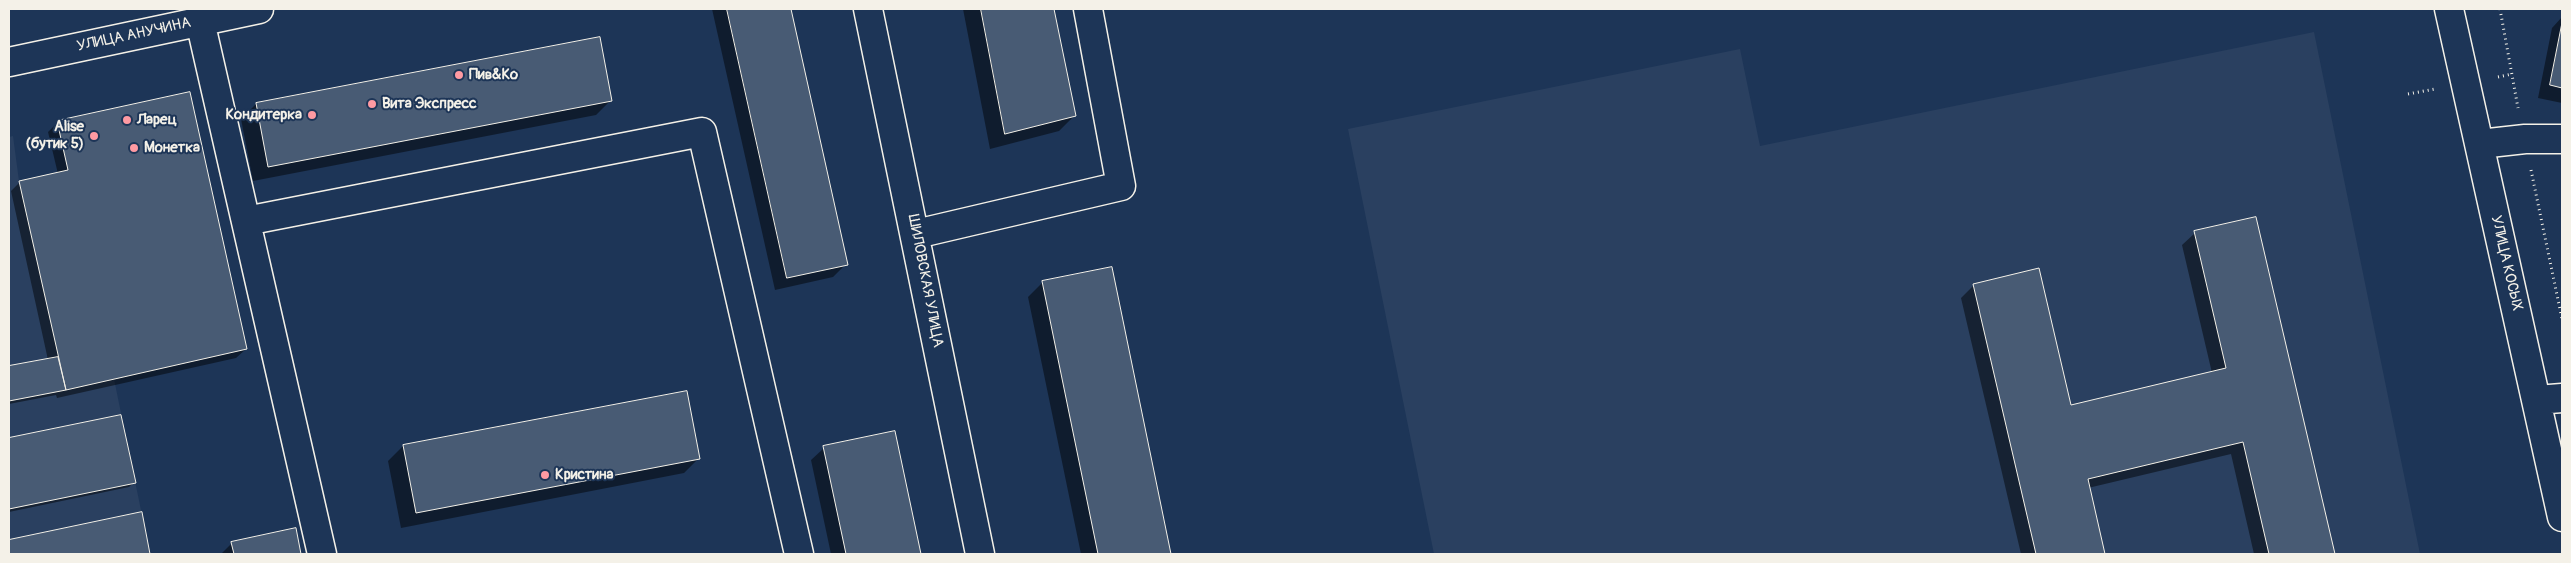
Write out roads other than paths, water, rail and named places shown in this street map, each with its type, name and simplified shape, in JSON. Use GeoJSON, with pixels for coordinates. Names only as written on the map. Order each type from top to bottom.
{"type":"FeatureCollection","features":[{"type":"Feature","properties":{"kind":"street","name":"УЛИЦА АНУЧИНА"},"geometry":{"type":"LineString","coordinates":[[9,62],[259,9]]}},
{"type":"Feature","properties":{"kind":"street","name":"ШИЛОВСКАЯ УЛИЦА"},"geometry":{"type":"LineString","coordinates":[[868,9],[916,234],[980,554]]}},
{"type":"Feature","properties":{"kind":"street"},"geometry":{"type":"LineString","coordinates":[[916,234],[1121,186],[1088,9]]}},
{"type":"Feature","properties":{"kind":"street","name":"УЛИЦА КОСЫХ"},"geometry":{"type":"LineString","coordinates":[[2449,9],[2480,144],[2550,399],[2562,517]]}},
{"type":"Feature","properties":{"kind":"street"},"geometry":{"type":"LineString","coordinates":[[200,21],[322,554]]}},
{"type":"Feature","properties":{"kind":"street"},"geometry":{"type":"LineString","coordinates":[[246,221],[702,132],[799,554]]}},
{"type":"Feature","properties":{"kind":"street"},"geometry":{"type":"LineString","coordinates":[[2480,144],[2525,139],[2562,139]]}},
{"type":"Feature","properties":{"kind":"place","name":"Пив&Ко"},"geometry":{"type":"Point","coordinates":[459,75]}},
{"type":"Feature","properties":{"kind":"place","name":"Вита Экспресс"},"geometry":{"type":"Point","coordinates":[372,104]}},
{"type":"Feature","properties":{"kind":"place","name":"Кондитерка"},"geometry":{"type":"Point","coordinates":[312,115]}},
{"type":"Feature","properties":{"kind":"place","name":"Ларец"},"geometry":{"type":"Point","coordinates":[127,120]}},
{"type":"Feature","properties":{"kind":"place","name":"Alise (бутик 5)"},"geometry":{"type":"Point","coordinates":[94,136]}},
{"type":"Feature","properties":{"kind":"place","name":"Монетка"},"geometry":{"type":"Point","coordinates":[134,148]}},
{"type":"Feature","properties":{"kind":"place","name":"Кристина"},"geometry":{"type":"Point","coordinates":[545,475]}}]}
